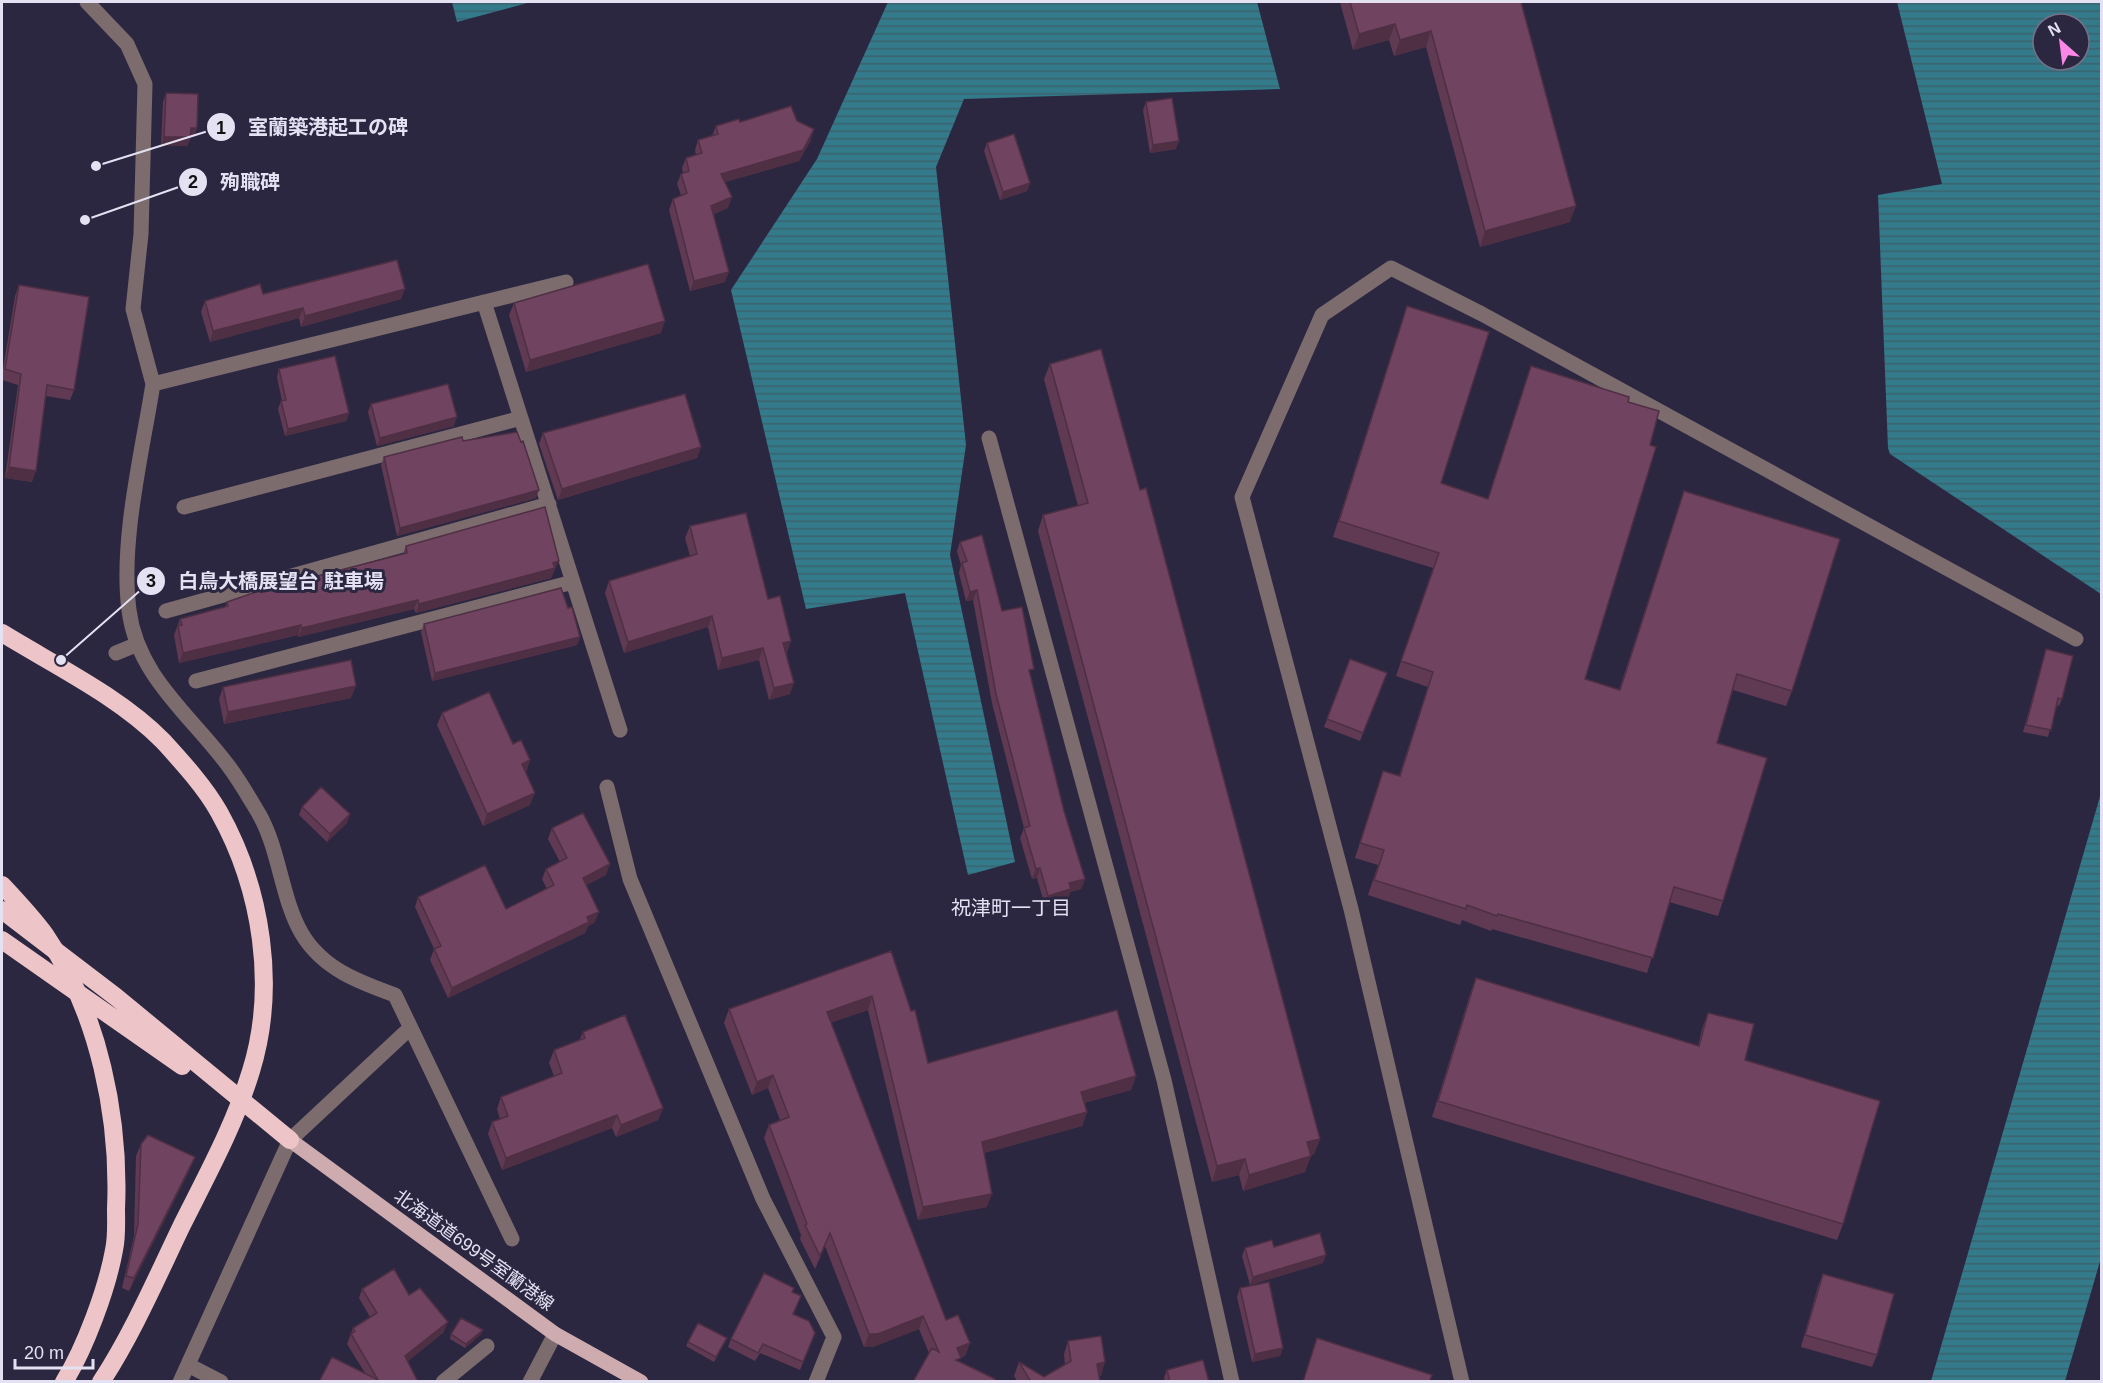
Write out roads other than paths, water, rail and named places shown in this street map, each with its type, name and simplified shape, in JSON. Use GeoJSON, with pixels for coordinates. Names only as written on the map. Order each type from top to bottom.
{"type":"FeatureCollection","features":[{"type":"Feature","properties":{"kind":"highway"},"geometry":{"type":"LineString","coordinates":[[2,633],[108,697],[161,739],[192,774],[219,812],[247,879],[264,958],[261,1017],[251,1071],[214,1161],[112,1365],[101,1382]]}},
{"type":"Feature","properties":{"kind":"highway"},"geometry":{"type":"LineString","coordinates":[[2,885],[46,936],[69,978],[88,1026],[105,1080],[114,1124],[117,1178],[114,1250],[76,1363],[64,1382]]}},
{"type":"Feature","properties":{"kind":"highway"},"geometry":{"type":"LineString","coordinates":[[2,910],[116,997],[290,1140]]}},
{"type":"Feature","properties":{"kind":"highway"},"geometry":{"type":"LineString","coordinates":[[2,940],[290,1140]]}},
{"type":"Feature","properties":{"kind":"main road","name":"北海道道699号室蘭港線"},"geometry":{"type":"LineString","coordinates":[[290,1140],[555,1334],[641,1382]]}},
{"type":"Feature","properties":{"kind":"street"},"geometry":{"type":"LineString","coordinates":[[87,2],[127,44],[145,84],[141,234],[133,309],[153,384],[126,562],[129,610],[138,644],[158,682],[230,767],[260,816],[276,851],[302,934],[331,967],[358,982],[395,995],[409,1029],[512,1239]]}},
{"type":"Feature","properties":{"kind":"street"},"geometry":{"type":"LineString","coordinates":[[1462,1382],[1351,909],[1242,497],[1322,315],[1391,268],[1482,314],[2076,639]]}},
{"type":"Feature","properties":{"kind":"street"},"geometry":{"type":"LineString","coordinates":[[153,384],[566,282]]}},
{"type":"Feature","properties":{"kind":"street"},"geometry":{"type":"LineString","coordinates":[[484,302],[620,730]]}},
{"type":"Feature","properties":{"kind":"street"},"geometry":{"type":"LineString","coordinates":[[184,507],[521,418]]}},
{"type":"Feature","properties":{"kind":"street"},"geometry":{"type":"LineString","coordinates":[[989,438],[1164,1080],[1232,1382]]}},
{"type":"Feature","properties":{"kind":"street"},"geometry":{"type":"LineString","coordinates":[[166,611],[549,504]]}},
{"type":"Feature","properties":{"kind":"street"},"geometry":{"type":"LineString","coordinates":[[196,681],[573,582]]}},
{"type":"Feature","properties":{"kind":"street"},"geometry":{"type":"LineString","coordinates":[[116,653],[138,644]]}},
{"type":"Feature","properties":{"kind":"street"},"geometry":{"type":"LineString","coordinates":[[607,787],[630,879],[763,1199],[834,1337],[816,1382]]}},
{"type":"Feature","properties":{"kind":"street"},"geometry":{"type":"LineString","coordinates":[[180,1382],[290,1140],[409,1029]]}},
{"type":"Feature","properties":{"kind":"street"},"geometry":{"type":"LineString","coordinates":[[530,1382],[555,1334]]}},
{"type":"Feature","properties":{"kind":"street"},"geometry":{"type":"LineString","coordinates":[[443,1382],[487,1346]]}},
{"type":"Feature","properties":{"kind":"street"},"geometry":{"type":"LineString","coordinates":[[188,1365],[221,1382]]}},
{"type":"Feature","properties":{"kind":"place","name":"室蘭築港起工の碑"},"geometry":{"type":"Point","coordinates":[96,166]}},
{"type":"Feature","properties":{"kind":"place","name":"殉職碑"},"geometry":{"type":"Point","coordinates":[85,220]}},
{"type":"Feature","properties":{"kind":"place","name":"白鳥大橋展望台 駐車場"},"geometry":{"type":"Point","coordinates":[61,660]}},
{"type":"Feature","properties":{"kind":"district","name":"祝津町一丁目"},"geometry":{"type":"Point","coordinates":[1011,908]}}]}
